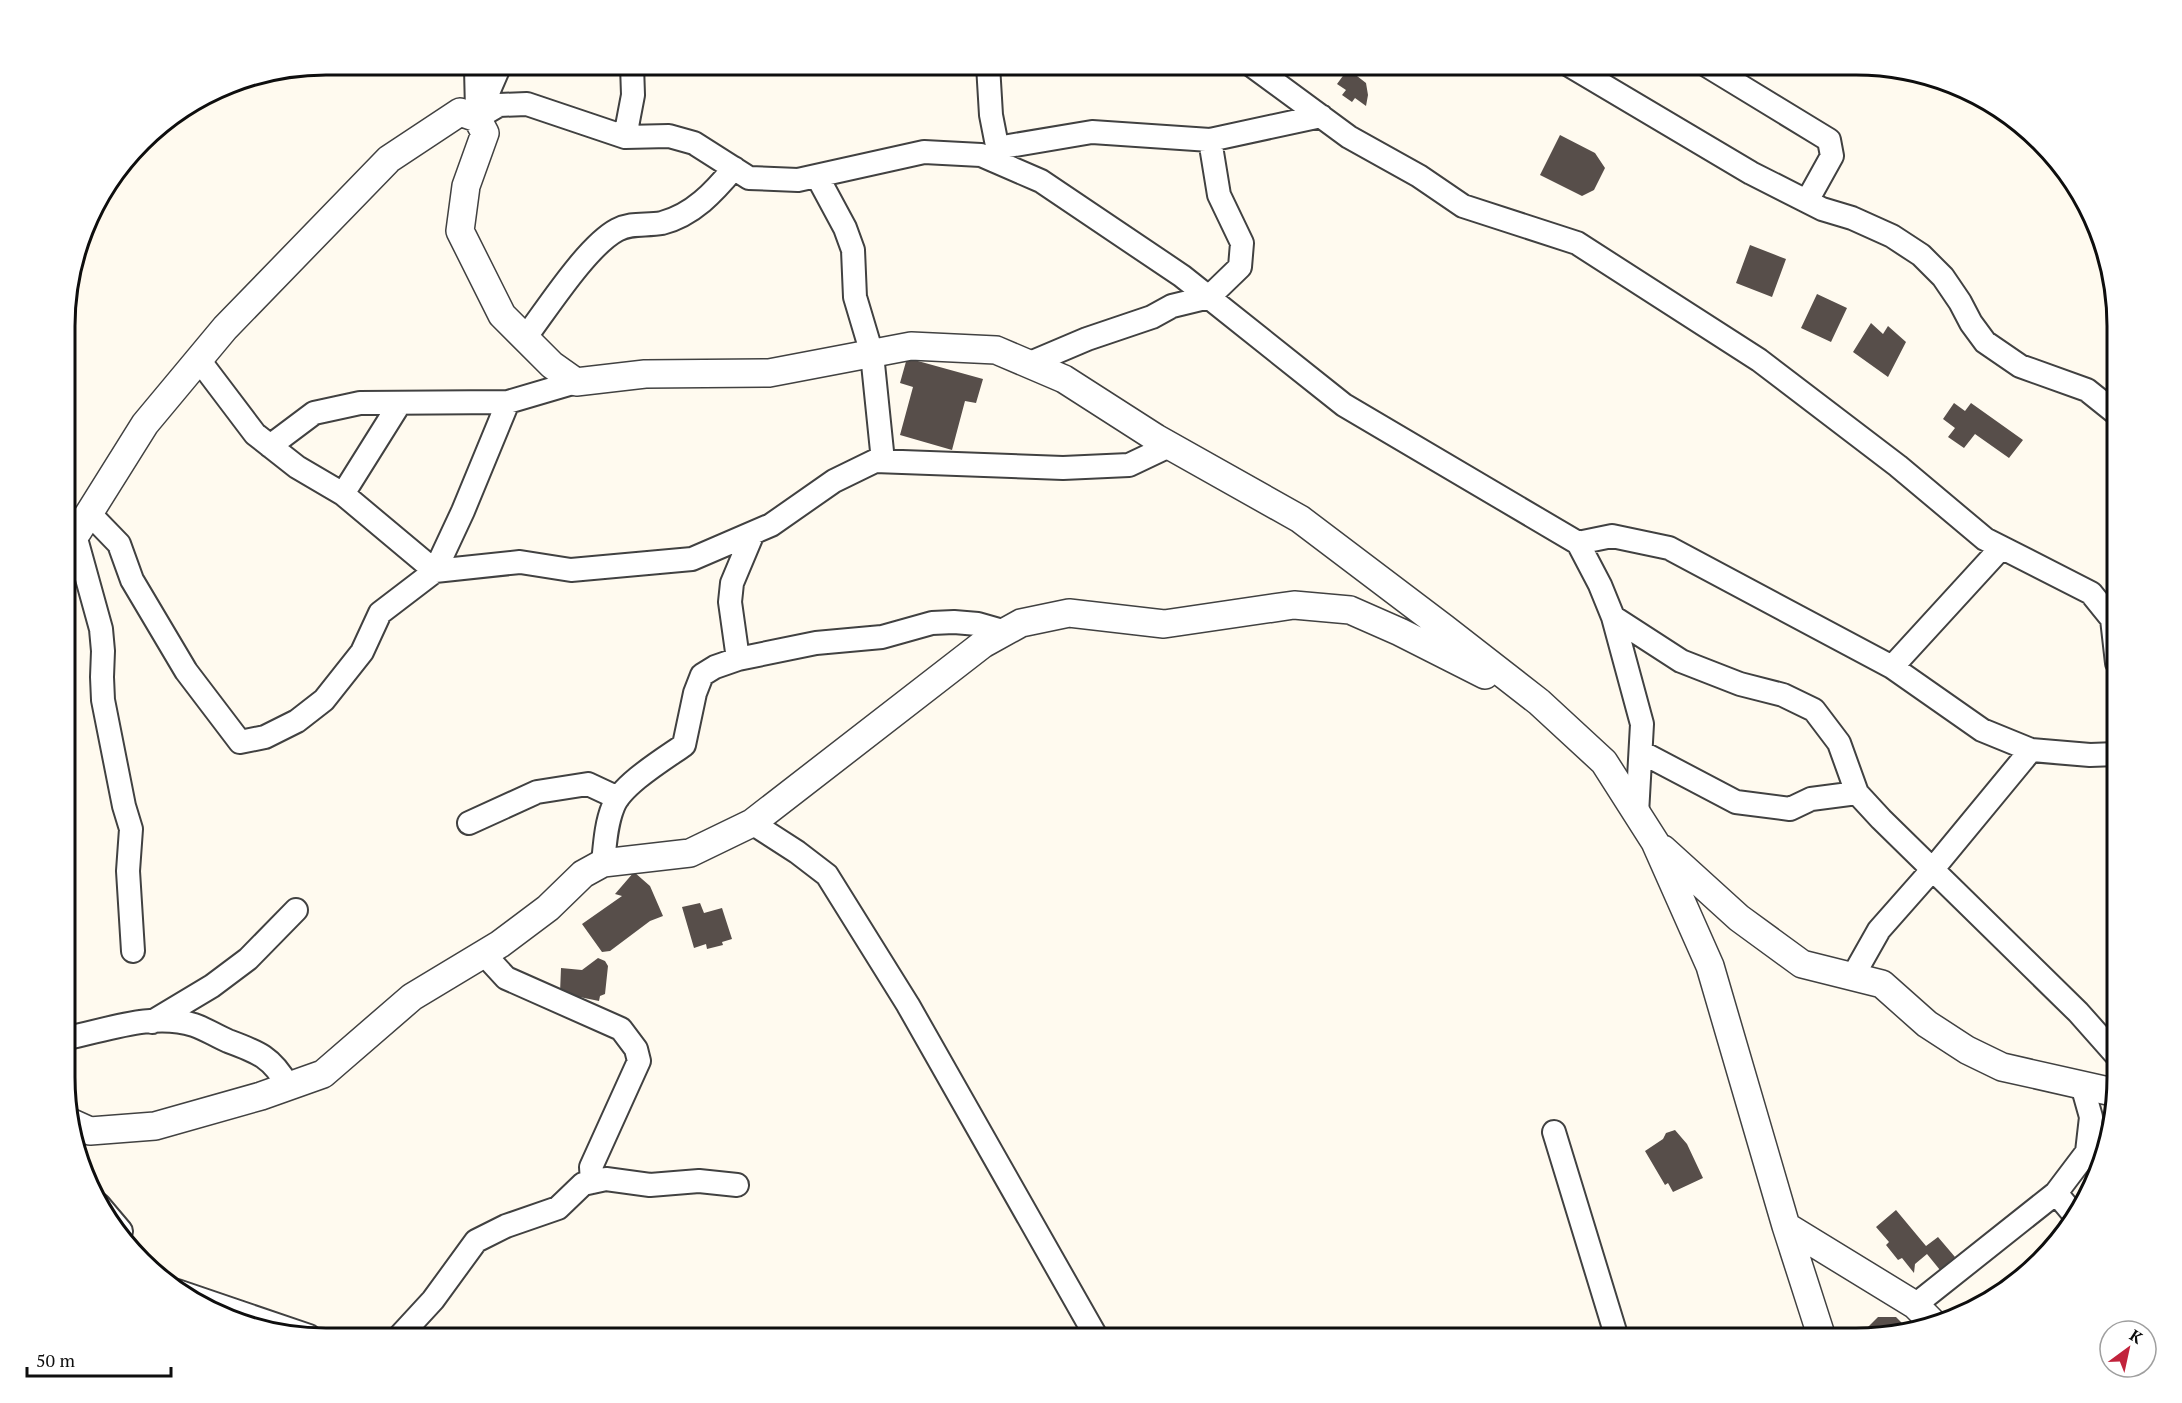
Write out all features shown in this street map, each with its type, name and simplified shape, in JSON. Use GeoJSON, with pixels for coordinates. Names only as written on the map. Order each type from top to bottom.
{"type":"FeatureCollection","features":[{"type":"Feature","properties":{"kind":"street"},"geometry":{"type":"LineString","coordinates":[[476,75],[477,118],[485,133],[466,186],[460,231],[502,315],[552,365],[576,382]]}},
{"type":"Feature","properties":{"kind":"street"},"geometry":{"type":"LineString","coordinates":[[477,118],[495,75]]}},
{"type":"Feature","properties":{"kind":"street"},"geometry":{"type":"LineString","coordinates":[[625,138],[633,94],[632,75]]}},
{"type":"Feature","properties":{"kind":"street"},"geometry":{"type":"LineString","coordinates":[[989,75],[991,115],[999,156],[1041,181],[1182,276],[1344,405],[1578,543],[1600,585],[1613,617],[1642,724],[1637,814]]}},
{"type":"Feature","properties":{"kind":"street"},"geometry":{"type":"LineString","coordinates":[[1266,75],[1349,137],[1419,176],[1463,206],[1577,243],[1759,360],[1898,466],[1985,539],[2091,593],[2107,614]]}},
{"type":"Feature","properties":{"kind":"street"},"geometry":{"type":"LineString","coordinates":[[1587,75],[1751,173],[1807,201],[1892,236],[1921,255],[1943,278],[1985,342],[2020,366],[2087,390],[2107,393]]}},
{"type":"Feature","properties":{"kind":"street"},"geometry":{"type":"LineString","coordinates":[[1724,75],[1829,140],[1832,156],[1807,201]]}},
{"type":"Feature","properties":{"kind":"street"},"geometry":{"type":"LineString","coordinates":[[477,118],[499,105],[526,104],[625,138],[669,136],[694,143],[750,178],[798,180],[924,152],[999,156],[1092,132],[1210,140],[1321,116]]}},
{"type":"Feature","properties":{"kind":"street"},"geometry":{"type":"LineString","coordinates":[[133,951],[128,871],[131,829],[124,806],[104,700],[101,629],[77,530],[145,424],[225,328],[388,159],[460,112],[477,118]]}},
{"type":"Feature","properties":{"kind":"street"},"geometry":{"type":"LineString","coordinates":[[1029,364],[1087,339],[1152,317],[1172,306],[1209,297],[1240,267],[1242,243],[1219,195],[1210,140]]}},
{"type":"Feature","properties":{"kind":"street"},"geometry":{"type":"LineString","coordinates":[[525,338],[602,239],[618,229],[633,224],[661,223],[690,211],[716,190],[734,168]]}},
{"type":"Feature","properties":{"kind":"street"},"geometry":{"type":"LineString","coordinates":[[817,176],[845,228],[853,250],[855,297],[872,354],[883,462]]}},
{"type":"Feature","properties":{"kind":"street"},"geometry":{"type":"LineString","coordinates":[[270,447],[314,413],[360,403],[508,402],[576,382],[645,374],[769,373],[911,346],[996,350],[1064,379],[1169,446],[1300,519],[1539,702],[1604,762],[1655,842],[1710,966],[1786,1226],[1819,1328]]}},
{"type":"Feature","properties":{"kind":"street"},"geometry":{"type":"LineString","coordinates":[[199,360],[255,434],[297,467],[343,494],[435,571],[520,562],[572,570],[692,559],[771,525],[834,481],[875,461],[1063,468],[1129,465],[1169,446]]}},
{"type":"Feature","properties":{"kind":"street"},"geometry":{"type":"LineString","coordinates":[[2087,390],[2107,406]]}},
{"type":"Feature","properties":{"kind":"street"},"geometry":{"type":"LineString","coordinates":[[77,530],[119,544],[132,580],[186,671],[240,742],[266,737],[297,721],[324,700],[362,652],[380,613],[435,571],[463,511],[508,402]]}},
{"type":"Feature","properties":{"kind":"street"},"geometry":{"type":"LineString","coordinates":[[343,494],[400,403]]}},
{"type":"Feature","properties":{"kind":"street"},"geometry":{"type":"LineString","coordinates":[[738,658],[730,602],[732,583],[753,533]]}},
{"type":"Feature","properties":{"kind":"street"},"geometry":{"type":"LineString","coordinates":[[1578,543],[1612,536],[1669,548],[1892,667],[1982,730],[2031,750],[2107,754]]}},
{"type":"Feature","properties":{"kind":"street"},"geometry":{"type":"LineString","coordinates":[[1892,667],[2001,548]]}},
{"type":"Feature","properties":{"kind":"street"},"geometry":{"type":"LineString","coordinates":[[80,1127],[90,1131],[155,1126],[261,1096],[323,1074],[412,997],[483,953],[548,908],[583,874],[603,863],[690,853],[752,823],[984,644],[1021,623],[1069,613],[1164,624],[1294,605],[1350,610],[1400,632],[1539,702]]}},
{"type":"Feature","properties":{"kind":"street"},"geometry":{"type":"LineString","coordinates":[[1613,617],[1681,661],[1740,684],[1783,695],[1814,710],[1839,743],[1857,793],[1932,870],[2078,1012],[2107,1045]]}},
{"type":"Feature","properties":{"kind":"street"},"geometry":{"type":"LineString","coordinates":[[603,863],[613,806],[621,792],[684,745],[695,693],[702,675],[715,667],[738,658],[816,643],[882,637],[932,623],[978,624],[1006,632]]}},
{"type":"Feature","properties":{"kind":"street"},"geometry":{"type":"LineString","coordinates":[[1853,976],[1879,930],[2031,750]]}},
{"type":"Feature","properties":{"kind":"street"},"geometry":{"type":"LineString","coordinates":[[1641,752],[1736,802],[1790,809],[1811,800],[1857,793]]}},
{"type":"Feature","properties":{"kind":"street"},"geometry":{"type":"LineString","coordinates":[[469,823],[537,792],[588,784],[618,798]]}},
{"type":"Feature","properties":{"kind":"street"},"geometry":{"type":"LineString","coordinates":[[752,823],[827,875],[908,1005],[1091,1328]]}},
{"type":"Feature","properties":{"kind":"street"},"geometry":{"type":"LineString","coordinates":[[1655,842],[1739,918],[1802,964],[1882,984],[1927,1024],[1967,1050],[2002,1067],[2106,1091]]}},
{"type":"Feature","properties":{"kind":"street"},"geometry":{"type":"LineString","coordinates":[[152,1022],[212,986],[248,959],[296,910]]}},
{"type":"Feature","properties":{"kind":"street"},"geometry":{"type":"LineString","coordinates":[[483,953],[506,978],[621,1029],[636,1049],[639,1061],[591,1167],[592,1182]]}},
{"type":"Feature","properties":{"kind":"street"},"geometry":{"type":"LineString","coordinates":[[75,1036],[133,1023],[172,1021],[195,1025],[215,1036],[258,1052],[271,1061],[288,1086]]}},
{"type":"Feature","properties":{"kind":"street"},"geometry":{"type":"LineString","coordinates":[[1786,1226],[1923,1313],[2056,1193],[2087,1152],[2091,1117],[2082,1085]]}},
{"type":"Feature","properties":{"kind":"street"},"geometry":{"type":"LineString","coordinates":[[1554,1132],[1614,1328]]}},
{"type":"Feature","properties":{"kind":"street"},"geometry":{"type":"LineString","coordinates":[[409,1328],[433,1300],[476,1242],[506,1226],[558,1208],[583,1184],[606,1179],[650,1185],[699,1181],[737,1185]]}},
{"type":"Feature","properties":{"kind":"street"},"geometry":{"type":"LineString","coordinates":[[2056,1193],[2069,1209]]}},
{"type":"Feature","properties":{"kind":"street"},"geometry":{"type":"LineString","coordinates":[[231,1309],[254,1317]]}},
{"type":"Feature","properties":{"kind":"building"},"geometry":{"type":"Polygon","coordinates":[[[1344,75],[1356,75],[1366,83],[1368,95],[1366,106],[1355,98],[1352,102],[1342,95],[1346,90],[1337,84],[1344,75]]]}},
{"type":"Feature","properties":{"kind":"building"},"geometry":{"type":"Polygon","coordinates":[[[1560,135],[1595,153],[1605,168],[1594,190],[1582,196],[1540,175],[1560,135]]]}},
{"type":"Feature","properties":{"kind":"building"},"geometry":{"type":"Polygon","coordinates":[[[1750,245],[1786,259],[1772,297],[1736,283],[1750,245]]]}},
{"type":"Feature","properties":{"kind":"building"},"geometry":{"type":"Polygon","coordinates":[[[1817,294],[1847,308],[1831,342],[1801,328],[1817,294]]]}},
{"type":"Feature","properties":{"kind":"building"},"geometry":{"type":"Polygon","coordinates":[[[1871,323],[1883,334],[1888,326],[1906,342],[1888,377],[1853,352],[1871,323]]]}},
{"type":"Feature","properties":{"kind":"building"},"geometry":{"type":"Polygon","coordinates":[[[907,358],[983,379],[976,403],[965,401],[952,450],[900,435],[913,387],[900,383],[907,358]]]}},
{"type":"Feature","properties":{"kind":"building"},"geometry":{"type":"Polygon","coordinates":[[[1954,403],[1965,411],[1971,403],[2023,440],[2009,458],[1975,434],[1964,448],[1948,437],[1955,428],[1943,419],[1954,403]]]}},
{"type":"Feature","properties":{"kind":"building"},"geometry":{"type":"Polygon","coordinates":[[[634,872],[650,886],[663,916],[650,921],[610,951],[602,952],[582,924],[622,896],[615,894],[634,872]]]}},
{"type":"Feature","properties":{"kind":"building"},"geometry":{"type":"Polygon","coordinates":[[[700,903],[704,913],[722,908],[732,939],[722,942],[723,945],[707,949],[706,944],[694,948],[682,907],[700,903]]]}},
{"type":"Feature","properties":{"kind":"building"},"geometry":{"type":"Polygon","coordinates":[[[598,958],[605,961],[608,966],[605,994],[600,996],[599,1001],[560,993],[561,968],[582,970],[598,958]]]}},
{"type":"Feature","properties":{"kind":"building"},"geometry":{"type":"Polygon","coordinates":[[[1675,1130],[1687,1144],[1703,1178],[1673,1192],[1668,1183],[1665,1185],[1645,1151],[1663,1139],[1666,1133],[1675,1130]]]}},
{"type":"Feature","properties":{"kind":"building"},"geometry":{"type":"Polygon","coordinates":[[[1896,1210],[1926,1246],[1938,1237],[1955,1257],[1940,1270],[1927,1254],[1915,1264],[1914,1273],[1902,1258],[1898,1260],[1886,1245],[1889,1242],[1876,1227],[1896,1210]]]}},
{"type":"Feature","properties":{"kind":"building"},"geometry":{"type":"Polygon","coordinates":[[[1878,1317],[1896,1317],[1902,1323],[1889,1326],[1868,1327],[1878,1317]]]}}]}
